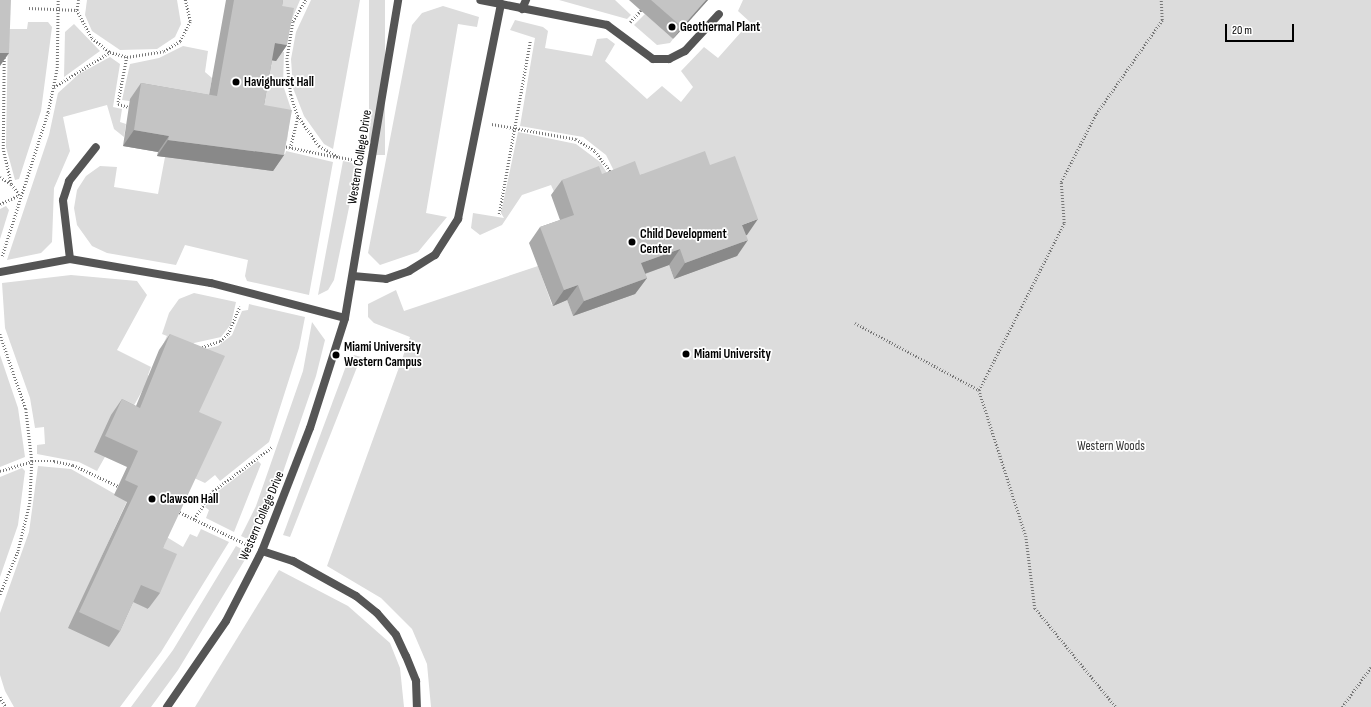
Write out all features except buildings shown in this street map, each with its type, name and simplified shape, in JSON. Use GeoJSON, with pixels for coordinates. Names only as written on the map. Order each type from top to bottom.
{"type":"FeatureCollection","features":[{"type":"Feature","properties":{"kind":"street","name":"Western College Drive"},"geometry":{"type":"LineString","coordinates":[[167,707],[226,621],[262,551],[310,428],[345,318],[398,0]]}},
{"type":"Feature","properties":{"kind":"street"},"geometry":{"type":"LineString","coordinates":[[480,0],[607,25],[653,58],[670,59],[685,51],[719,14]]}},
{"type":"Feature","properties":{"kind":"street"},"geometry":{"type":"LineString","coordinates":[[522,9],[526,0]]}},
{"type":"Feature","properties":{"kind":"street"},"geometry":{"type":"LineString","coordinates":[[353,276],[386,279],[409,271],[435,254],[458,219],[480,122],[501,4]]}},
{"type":"Feature","properties":{"kind":"street"},"geometry":{"type":"LineString","coordinates":[[70,259],[63,200],[69,180],[96,147]]}},
{"type":"Feature","properties":{"kind":"street"},"geometry":{"type":"LineString","coordinates":[[0,272],[70,259],[243,290],[345,318]]}},
{"type":"Feature","properties":{"kind":"street"},"geometry":{"type":"LineString","coordinates":[[262,551],[293,561],[356,596],[377,613],[396,635],[406,656],[416,680],[417,707]]}},
{"type":"Feature","properties":{"kind":"path"},"geometry":{"type":"LineString","coordinates":[[0,262],[19,195],[42,134],[53,87],[58,0]]}},
{"type":"Feature","properties":{"kind":"path"},"geometry":{"type":"LineString","coordinates":[[79,0],[77,10],[92,38],[110,52],[127,57],[164,51],[180,41],[190,21],[185,0]]}},
{"type":"Feature","properties":{"kind":"path"},"geometry":{"type":"LineString","coordinates":[[306,0],[293,22],[289,43],[287,79],[298,116],[319,146],[339,157]]}},
{"type":"Feature","properties":{"kind":"path"},"geometry":{"type":"LineString","coordinates":[[979,390],[1064,223],[1061,182],[1096,114],[1162,20],[1162,0]]}},
{"type":"Feature","properties":{"kind":"path"},"geometry":{"type":"LineString","coordinates":[[29,8],[58,7],[77,10]]}},
{"type":"Feature","properties":{"kind":"path"},"geometry":{"type":"LineString","coordinates":[[499,214],[530,41]]}},
{"type":"Feature","properties":{"kind":"path"},"geometry":{"type":"LineString","coordinates":[[284,42],[289,43]]}},
{"type":"Feature","properties":{"kind":"path"},"geometry":{"type":"LineString","coordinates":[[4,50],[3,148],[11,184]]}},
{"type":"Feature","properties":{"kind":"path"},"geometry":{"type":"LineString","coordinates":[[53,87],[110,52]]}},
{"type":"Feature","properties":{"kind":"path"},"geometry":{"type":"LineString","coordinates":[[127,57],[118,104],[128,107]]}},
{"type":"Feature","properties":{"kind":"path"},"geometry":{"type":"LineString","coordinates":[[290,148],[298,116]]}},
{"type":"Feature","properties":{"kind":"path"},"geometry":{"type":"LineString","coordinates":[[480,122],[576,139],[595,151],[612,175]]}},
{"type":"Feature","properties":{"kind":"path"},"geometry":{"type":"LineString","coordinates":[[278,145],[372,163]]}},
{"type":"Feature","properties":{"kind":"path"},"geometry":{"type":"LineString","coordinates":[[0,177],[11,184],[19,195]]}},
{"type":"Feature","properties":{"kind":"path"},"geometry":{"type":"LineString","coordinates":[[0,204],[19,195]]}},
{"type":"Feature","properties":{"kind":"path"},"geometry":{"type":"LineString","coordinates":[[198,351],[200,346],[220,341],[228,334],[238,313],[243,290]]}},
{"type":"Feature","properties":{"kind":"path"},"geometry":{"type":"LineString","coordinates":[[855,323],[979,390],[1026,536],[1035,608],[1116,707]]}},
{"type":"Feature","properties":{"kind":"path"},"geometry":{"type":"LineString","coordinates":[[0,334],[26,409],[32,461],[30,503],[18,552],[0,595]]}},
{"type":"Feature","properties":{"kind":"path"},"geometry":{"type":"LineString","coordinates":[[194,519],[213,491],[272,447]]}},
{"type":"Feature","properties":{"kind":"path"},"geometry":{"type":"LineString","coordinates":[[0,471],[32,461],[74,465],[118,486]]}},
{"type":"Feature","properties":{"kind":"path"},"geometry":{"type":"LineString","coordinates":[[176,511],[262,551]]}},
{"type":"Feature","properties":{"kind":"path"},"geometry":{"type":"LineString","coordinates":[[1342,707],[1371,667]]}},
{"type":"Feature","properties":{"kind":"path"},"geometry":{"type":"LineString","coordinates":[[0,697],[6,707]]}},
{"type":"Feature","properties":{"kind":"green space"},"geometry":{"type":"Polygon","coordinates":[[[87,0],[177,0],[181,24],[175,37],[157,49],[120,50],[92,31],[85,15],[87,0]]]}},
{"type":"Feature","properties":{"kind":"green space"},"geometry":{"type":"Polygon","coordinates":[[[274,0],[300,0],[287,31],[274,0]]]}},
{"type":"Feature","properties":{"kind":"green space"},"geometry":{"type":"Polygon","coordinates":[[[311,0],[360,0],[333,149],[324,144],[304,116],[293,88],[291,59],[296,32],[311,0]]]}},
{"type":"Feature","properties":{"kind":"green space"},"geometry":{"type":"Polygon","coordinates":[[[369,0],[385,0],[385,155],[369,155],[369,0]]]}},
{"type":"Feature","properties":{"kind":"green space"},"geometry":{"type":"Polygon","coordinates":[[[559,0],[615,0],[631,15],[627,19],[559,0]]]}},
{"type":"Feature","properties":{"kind":"green space","name":"Western Woods"},"geometry":{"type":"Polygon","coordinates":[[[743,0],[1371,0],[1371,707],[431,707],[427,664],[412,629],[381,598],[327,566],[410,337],[374,323],[368,317],[368,304],[396,290],[404,311],[538,266],[552,305],[567,300],[573,316],[635,293],[630,279],[669,265],[674,279],[737,256],[731,240],[618,179],[606,155],[583,137],[520,126],[535,38],[510,30],[515,20],[543,27],[548,31],[545,48],[592,56],[597,39],[607,38],[615,44],[605,61],[647,99],[662,86],[681,102],[693,87],[681,71],[704,47],[718,58],[750,22],[738,11],[743,0]]]}},
{"type":"Feature","properties":{"kind":"green space"},"geometry":{"type":"Polygon","coordinates":[[[443,6],[479,17],[477,27],[458,24],[426,213],[447,217],[418,252],[380,265],[368,253],[412,25],[422,13],[443,6]]]}},
{"type":"Feature","properties":{"kind":"green space"},"geometry":{"type":"Polygon","coordinates":[[[645,14],[673,39],[670,43],[657,45],[634,25],[645,14]]]}},
{"type":"Feature","properties":{"kind":"green space"},"geometry":{"type":"Polygon","coordinates":[[[28,22],[48,22],[52,27],[41,111],[19,179],[15,180],[6,147],[8,29],[27,29],[28,22]]]}},
{"type":"Feature","properties":{"kind":"green space"},"geometry":{"type":"Polygon","coordinates":[[[74,24],[100,51],[64,77],[65,32],[74,24]]]}},
{"type":"Feature","properties":{"kind":"green space"},"geometry":{"type":"Polygon","coordinates":[[[183,46],[208,51],[205,72],[212,78],[206,112],[122,100],[130,64],[159,58],[183,46]]]}},
{"type":"Feature","properties":{"kind":"green space"},"geometry":{"type":"Polygon","coordinates":[[[278,51],[284,52],[283,85],[291,109],[287,141],[250,120],[264,59],[278,51]]]}},
{"type":"Feature","properties":{"kind":"green space"},"geometry":{"type":"Polygon","coordinates":[[[110,57],[120,64],[113,107],[122,109],[120,122],[126,124],[124,137],[114,129],[107,105],[63,117],[70,151],[54,188],[52,242],[41,253],[7,260],[49,135],[58,93],[79,74],[110,57]]]}},
{"type":"Feature","properties":{"kind":"green space"},"geometry":{"type":"Polygon","coordinates":[[[518,132],[576,144],[600,162],[612,181],[555,194],[551,185],[522,195],[502,225],[480,235],[471,228],[473,213],[504,218],[501,213],[518,132]]]}},
{"type":"Feature","properties":{"kind":"green space"},"geometry":{"type":"Polygon","coordinates":[[[286,151],[333,162],[309,295],[247,281],[245,276],[248,260],[185,245],[176,265],[107,253],[92,246],[77,225],[74,208],[77,190],[86,176],[100,166],[117,167],[114,187],[158,194],[165,157],[273,170],[276,152],[285,154],[286,151]]]}},
{"type":"Feature","properties":{"kind":"green space"},"geometry":{"type":"Polygon","coordinates":[[[343,161],[358,164],[334,280],[328,290],[318,295],[343,161]]]}},
{"type":"Feature","properties":{"kind":"green space"},"geometry":{"type":"Polygon","coordinates":[[[6,206],[9,210],[0,239],[0,209],[6,206]]]}},
{"type":"Feature","properties":{"kind":"green space"},"geometry":{"type":"Polygon","coordinates":[[[71,275],[137,281],[147,295],[117,350],[151,367],[148,375],[150,377],[97,471],[79,462],[37,454],[37,445],[45,444],[44,427],[35,428],[30,398],[5,328],[2,283],[71,275]]]}},
{"type":"Feature","properties":{"kind":"green space"},"geometry":{"type":"Polygon","coordinates":[[[194,293],[236,302],[231,324],[221,337],[194,343],[186,358],[160,351],[167,336],[162,334],[169,313],[179,299],[194,293]]]}},
{"type":"Feature","properties":{"kind":"green space"},"geometry":{"type":"Polygon","coordinates":[[[249,304],[305,317],[299,348],[269,442],[220,481],[215,475],[205,483],[192,477],[188,427],[206,349],[218,346],[232,335],[242,311],[248,310],[249,304]]]}},
{"type":"Feature","properties":{"kind":"green space"},"geometry":{"type":"Polygon","coordinates":[[[312,322],[325,340],[316,376],[269,513],[254,542],[241,536],[256,506],[303,371],[312,322]]]}},
{"type":"Feature","properties":{"kind":"green space"},"geometry":{"type":"Polygon","coordinates":[[[0,355],[18,408],[25,457],[0,467],[0,355]]]}},
{"type":"Feature","properties":{"kind":"green space"},"geometry":{"type":"Polygon","coordinates":[[[354,355],[361,357],[290,537],[283,535],[349,358],[354,355]]]}},
{"type":"Feature","properties":{"kind":"green space"},"geometry":{"type":"Polygon","coordinates":[[[258,461],[261,464],[234,532],[206,518],[209,510],[205,507],[213,495],[258,461]]]}},
{"type":"Feature","properties":{"kind":"green space"},"geometry":{"type":"Polygon","coordinates":[[[38,466],[71,469],[127,501],[69,628],[130,600],[149,609],[152,564],[165,536],[183,547],[190,534],[197,537],[201,529],[229,542],[161,652],[120,707],[14,707],[5,691],[0,675],[0,613],[29,532],[38,466]]]}},
{"type":"Feature","properties":{"kind":"green space"},"geometry":{"type":"Polygon","coordinates":[[[22,468],[25,471],[18,525],[0,577],[0,477],[22,468]]]}},
{"type":"Feature","properties":{"kind":"green space"},"geometry":{"type":"Polygon","coordinates":[[[236,546],[249,553],[178,670],[151,707],[131,707],[173,650],[236,546]]]}},
{"type":"Feature","properties":{"kind":"green space"},"geometry":{"type":"Polygon","coordinates":[[[279,570],[348,606],[390,643],[400,668],[404,707],[195,707],[279,570]]]}},
{"type":"Feature","properties":{"kind":"place","name":"Geothermal Plant"},"geometry":{"type":"Point","coordinates":[672,27]}},
{"type":"Feature","properties":{"kind":"place","name":"Havighurst Hall"},"geometry":{"type":"Point","coordinates":[236,82]}},
{"type":"Feature","properties":{"kind":"place","name":"Child Development Center"},"geometry":{"type":"Point","coordinates":[632,242]}},
{"type":"Feature","properties":{"kind":"place","name":"Miami University"},"geometry":{"type":"Point","coordinates":[686,354]}},
{"type":"Feature","properties":{"kind":"place","name":"Miami University Western Campus"},"geometry":{"type":"Point","coordinates":[336,355]}},
{"type":"Feature","properties":{"kind":"place","name":"Clawson Hall"},"geometry":{"type":"Point","coordinates":[152,499]}}]}
